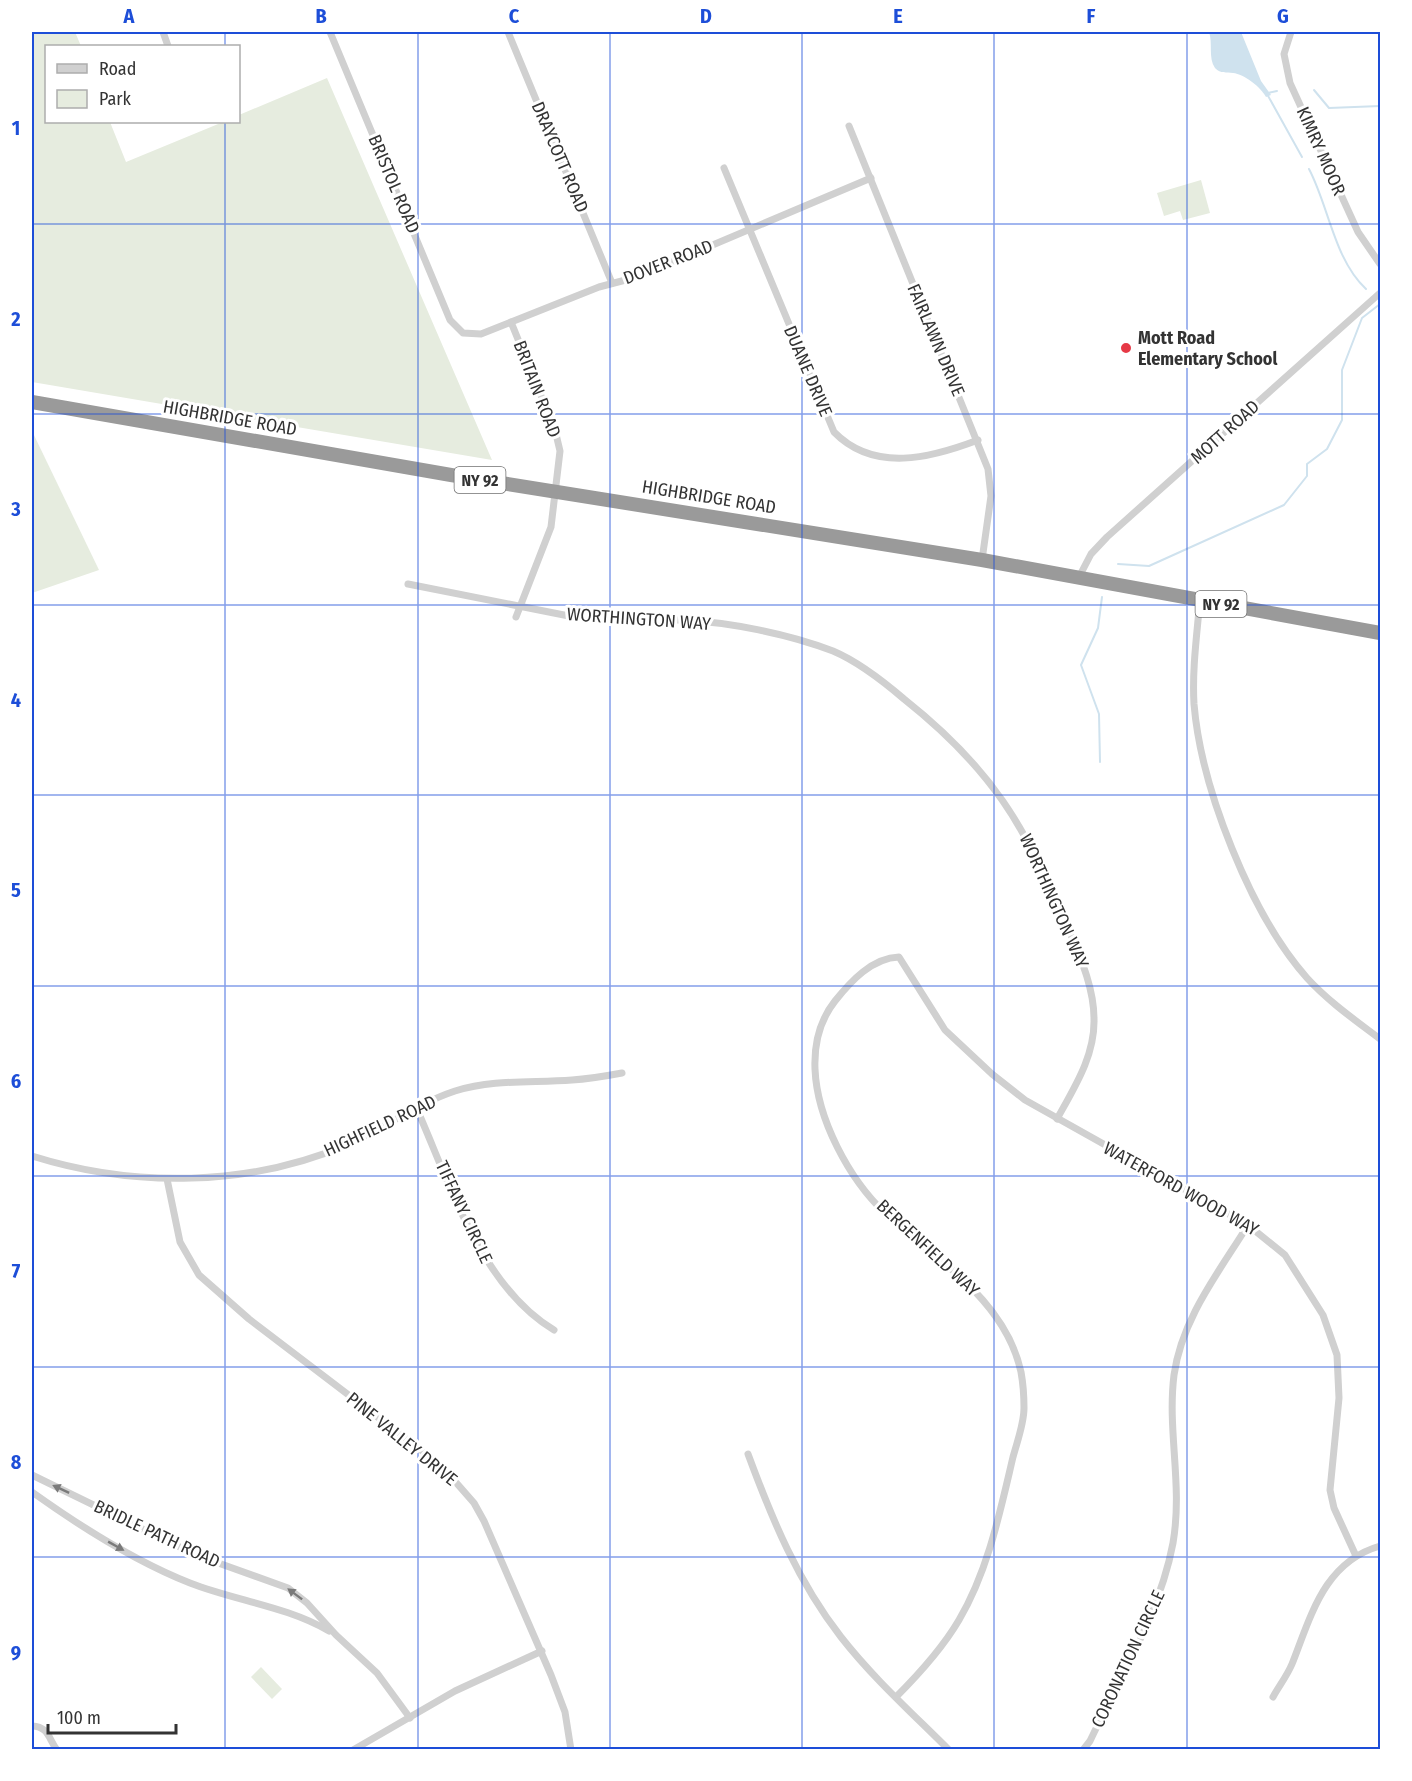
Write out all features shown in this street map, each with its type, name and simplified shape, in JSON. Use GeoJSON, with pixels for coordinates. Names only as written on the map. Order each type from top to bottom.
{"type":"FeatureCollection","features":[{"type":"Feature","properties":{"kind":"highway","name":"HIGHBRIDGE ROAD"},"geometry":{"type":"LineString","coordinates":[[32,402],[555,492],[982,560],[1380,633]]}},
{"type":"Feature","properties":{"kind":"street","name":"BRISTOL ROAD"},"geometry":{"type":"LineString","coordinates":[[330,32],[450,320],[463,333]]}},
{"type":"Feature","properties":{"kind":"street","name":"DRAYCOTT ROAD"},"geometry":{"type":"LineString","coordinates":[[508,32],[612,283]]}},
{"type":"Feature","properties":{"kind":"street","name":"KIMRY MOOR"},"geometry":{"type":"LineString","coordinates":[[1291,32],[1284,54],[1290,83],[1358,232],[1380,264]]}},
{"type":"Feature","properties":{"kind":"street","name":"FAIRLAWN DRIVE"},"geometry":{"type":"LineString","coordinates":[[849,126],[978,440],[991,482],[982,560]]}},
{"type":"Feature","properties":{"kind":"street","name":"DUANE DRIVE"},"geometry":{"type":"LineString","coordinates":[[724,168],[827,418],[843,441],[874,455],[918,459],[944,453],[978,440]]}},
{"type":"Feature","properties":{"kind":"street","name":"DOVER ROAD"},"geometry":{"type":"LineString","coordinates":[[463,333],[481,334],[612,283],[637,277],[870,178]]}},
{"type":"Feature","properties":{"kind":"street","name":"MOTT ROAD"},"geometry":{"type":"LineString","coordinates":[[1079,577],[1091,554],[1107,537],[1380,293]]}},
{"type":"Feature","properties":{"kind":"street","name":"BRITAIN ROAD"},"geometry":{"type":"LineString","coordinates":[[511,322],[555,430],[561,451],[555,492]]}},
{"type":"Feature","properties":{"kind":"street"},"geometry":{"type":"LineString","coordinates":[[516,617],[540,560],[550,527],[555,492]]}},
{"type":"Feature","properties":{"kind":"street","name":"WORTHINGTON WAY"},"geometry":{"type":"LineString","coordinates":[[408,584],[595,620],[696,621],[809,643],[836,652],[865,669],[935,723],[966,752],[1004,801],[1026,837],[1047,878],[1086,973],[1092,997],[1093,1040],[1089,1056],[1056,1119]]}},
{"type":"Feature","properties":{"kind":"street"},"geometry":{"type":"LineString","coordinates":[[1200,600],[1194,660],[1197,733],[1204,768],[1239,861],[1266,923],[1293,961],[1329,1000],[1380,1039]]}},
{"type":"Feature","properties":{"kind":"street","name":"BERGENFIELD WAY"},"geometry":{"type":"LineString","coordinates":[[896,1697],[930,1663],[959,1621],[981,1577],[1024,1410],[1021,1372],[1004,1328],[982,1298],[884,1211],[852,1172],[830,1133],[816,1091],[815,1052],[825,1013],[853,979],[886,957],[899,957]]}},
{"type":"Feature","properties":{"kind":"street","name":"WATERFORD WOOD WAY"},"geometry":{"type":"LineString","coordinates":[[899,957],[945,1030],[992,1074],[1056,1119],[1248,1225],[1285,1255],[1320,1309],[1334,1342],[1339,1384],[1330,1490],[1334,1508],[1356,1556]]}},
{"type":"Feature","properties":{"kind":"street","name":"HIGHFIELD ROAD"},"geometry":{"type":"LineString","coordinates":[[32,1156],[105,1174],[167,1179],[274,1167],[308,1159],[349,1144],[416,1107],[481,1084],[573,1080],[622,1073]]}},
{"type":"Feature","properties":{"kind":"street","name":"TIFFANY CIRCLE"},"geometry":{"type":"LineString","coordinates":[[416,1107],[492,1271],[530,1311],[554,1330]]}},
{"type":"Feature","properties":{"kind":"street","name":"PINE VALLEY DRIVE"},"geometry":{"type":"LineString","coordinates":[[167,1179],[180,1242],[199,1275],[249,1319],[430,1458],[474,1503],[542,1651],[564,1709],[571,1749]]}},
{"type":"Feature","properties":{"kind":"street","name":"CORONATION CIRCLE"},"geometry":{"type":"LineString","coordinates":[[1083,1749],[1090,1741],[1143,1631],[1162,1586],[1173,1544],[1178,1494],[1173,1406],[1174,1374],[1182,1339],[1193,1312],[1248,1225]]}},
{"type":"Feature","properties":{"kind":"street"},"geometry":{"type":"LineString","coordinates":[[748,1454],[772,1521],[813,1598],[840,1636],[948,1749]]}},
{"type":"Feature","properties":{"kind":"street","name":"BRIDLE PATH ROAD"},"geometry":{"type":"LineString","coordinates":[[32,1475],[196,1555],[282,1585],[307,1603],[336,1635],[377,1673],[410,1718]]}},
{"type":"Feature","properties":{"kind":"street","name":"BRIDLE PATH ROAD"},"geometry":{"type":"LineString","coordinates":[[32,1492],[94,1534],[162,1571],[208,1590],[311,1621],[336,1635]]}},
{"type":"Feature","properties":{"kind":"street"},"geometry":{"type":"LineString","coordinates":[[1273,1697],[1291,1667],[1321,1592],[1331,1577],[1356,1556],[1380,1546]]}},
{"type":"Feature","properties":{"kind":"street"},"geometry":{"type":"LineString","coordinates":[[353,1749],[476,1680],[542,1651]]}},
{"type":"Feature","properties":{"kind":"street"},"geometry":{"type":"LineString","coordinates":[[32,1726],[40,1726],[46,1731],[53,1748]]}},
{"type":"Feature","properties":{"kind":"green space"},"geometry":{"type":"Polygon","coordinates":[[[32,32],[75,32],[81,45],[45,45],[45,123],[110,123],[126,162],[221,123],[240,123],[240,115],[327,78],[492,460],[32,382],[32,32]]]}},
{"type":"Feature","properties":{"kind":"green space"},"geometry":{"type":"Polygon","coordinates":[[[1201,180],[1210,213],[1183,220],[1180,211],[1164,216],[1157,193],[1201,180]]]}},
{"type":"Feature","properties":{"kind":"green space"},"geometry":{"type":"Polygon","coordinates":[[[32,431],[99,570],[32,593],[32,431]]]}},
{"type":"Feature","properties":{"kind":"green space"},"geometry":{"type":"Polygon","coordinates":[[[261,1667],[282,1689],[272,1699],[251,1677],[261,1667]]]}},
{"type":"Feature","properties":{"kind":"water"},"geometry":{"type":"Polygon","coordinates":[[[1209,32],[1241,32],[1261,81],[1271,95],[1266,97],[1247,78],[1221,72],[1215,68],[1209,32]]]}},
{"type":"Feature","properties":{"kind":"waterway"},"geometry":{"type":"LineString","coordinates":[[1314,90],[1329,108],[1380,106]]}},
{"type":"Feature","properties":{"kind":"waterway"},"geometry":{"type":"LineString","coordinates":[[1268,93],[1277,91]]}},
{"type":"Feature","properties":{"kind":"waterway"},"geometry":{"type":"LineString","coordinates":[[1267,94],[1302,157]]}},
{"type":"Feature","properties":{"kind":"waterway"},"geometry":{"type":"LineString","coordinates":[[1309,169],[1346,263],[1366,289]]}},
{"type":"Feature","properties":{"kind":"waterway"},"geometry":{"type":"LineString","coordinates":[[1118,564],[1149,566],[1284,505],[1307,476],[1307,464],[1327,449],[1342,420],[1342,370],[1362,318],[1380,304]]}},
{"type":"Feature","properties":{"kind":"waterway"},"geometry":{"type":"LineString","coordinates":[[1100,762],[1099,714],[1081,665],[1098,628],[1102,597]]}},
{"type":"Feature","properties":{"kind":"place","name":"Mott Road Elementary School"},"geometry":{"type":"Point","coordinates":[1126,348]}}]}
